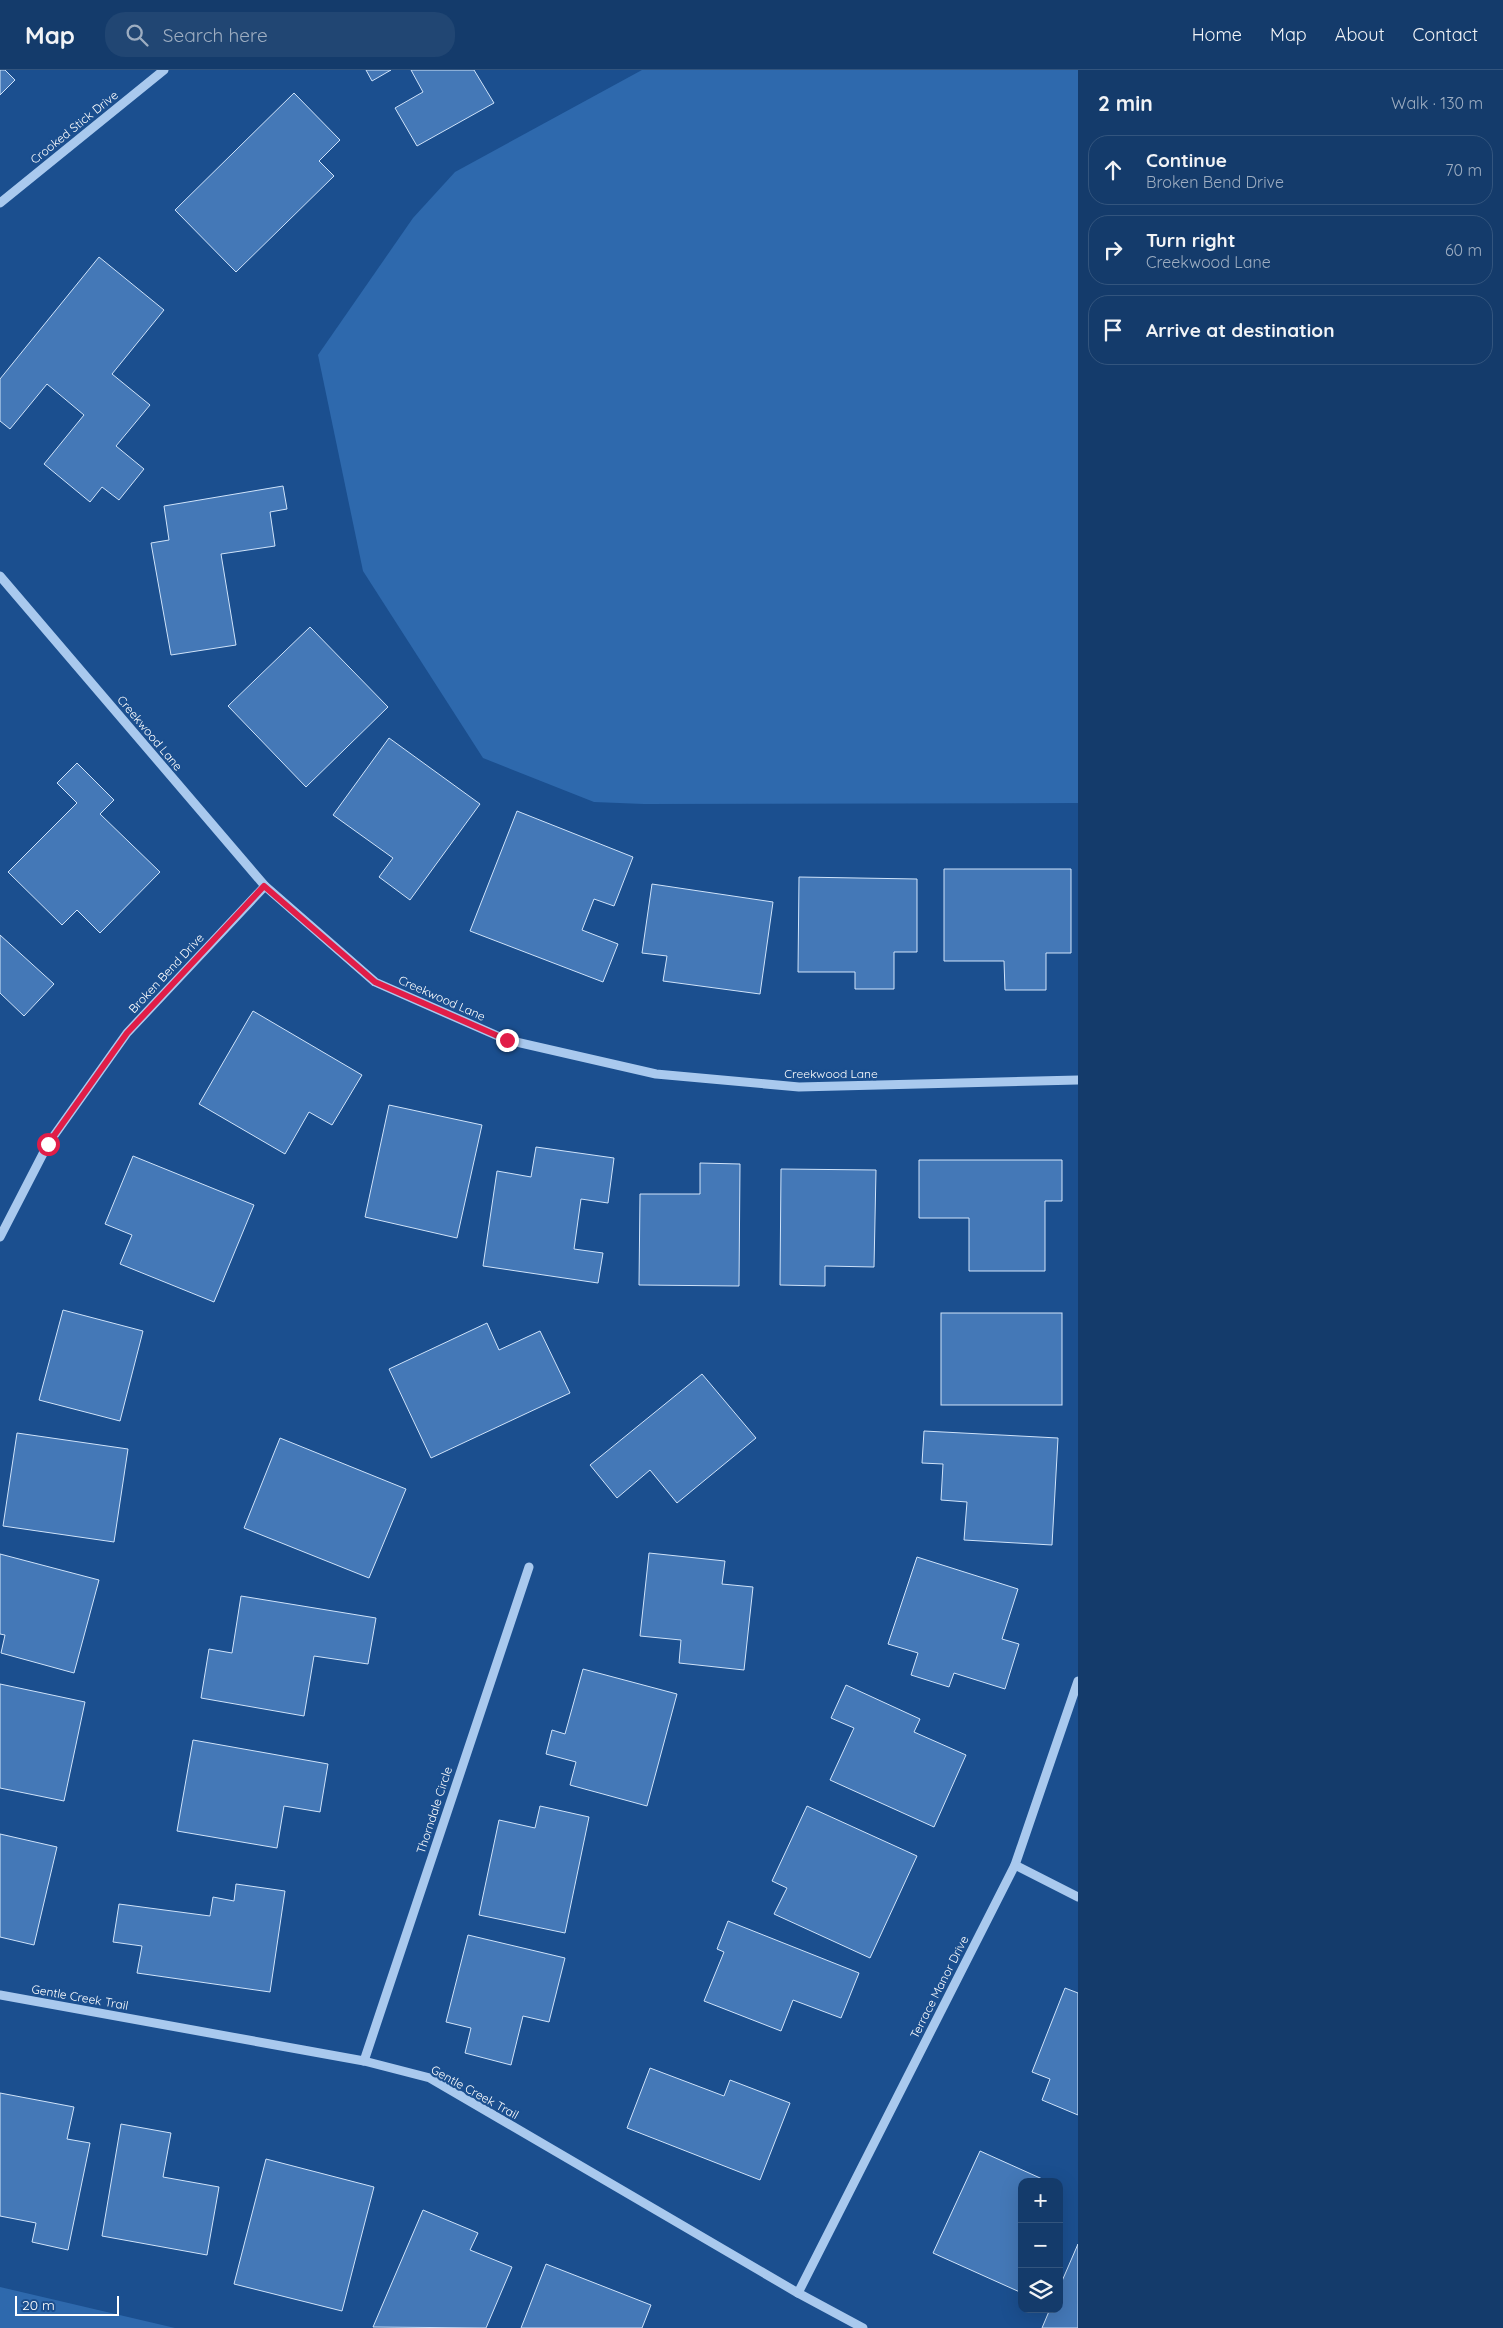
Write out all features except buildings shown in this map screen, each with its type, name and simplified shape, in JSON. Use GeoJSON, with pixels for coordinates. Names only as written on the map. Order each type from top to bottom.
{"type":"FeatureCollection","features":[{"type":"Feature","properties":{"kind":"street","name":"Crooked Stick Drive"},"geometry":{"type":"LineString","coordinates":[[0,203],[164,70]]}},
{"type":"Feature","properties":{"kind":"street","name":"Creekwood Lane"},"geometry":{"type":"LineString","coordinates":[[0,576],[264,886],[375,982],[507,1040],[656,1074],[799,1087],[1078,1080]]}},
{"type":"Feature","properties":{"kind":"street","name":"Broken Bend Drive"},"geometry":{"type":"LineString","coordinates":[[0,1237],[48,1144],[127,1033],[264,886]]}},
{"type":"Feature","properties":{"kind":"street","name":"Thorndale Circle"},"geometry":{"type":"LineString","coordinates":[[364,2061],[529,1567]]}},
{"type":"Feature","properties":{"kind":"street","name":"Terrace Manor Drive"},"geometry":{"type":"LineString","coordinates":[[798,2293],[1015,1864],[1078,1681]]}},
{"type":"Feature","properties":{"kind":"street"},"geometry":{"type":"LineString","coordinates":[[1015,1864],[1078,1897]]}},
{"type":"Feature","properties":{"kind":"street","name":"Gentle Creek Trail"},"geometry":{"type":"LineString","coordinates":[[0,1996],[364,2061],[430,2078],[798,2293],[863,2328]]}},
{"type":"Feature","properties":{"kind":"shaded area"},"geometry":{"type":"Polygon","coordinates":[[[642,70],[1078,70],[1078,803],[644,804],[594,802],[483,758],[363,571],[318,355],[413,218],[455,172],[642,70]]]}},
{"type":"Feature","properties":{"kind":"shaded area"},"geometry":{"type":"Polygon","coordinates":[[[0,2287],[175,2328],[0,2328],[0,2287]]]}},
{"type":"Feature","properties":{"kind":"route"},"geometry":{"type":"LineString","coordinates":[[48,1144],[127,1033],[264,886],[375,982],[507,1040]]}}]}
